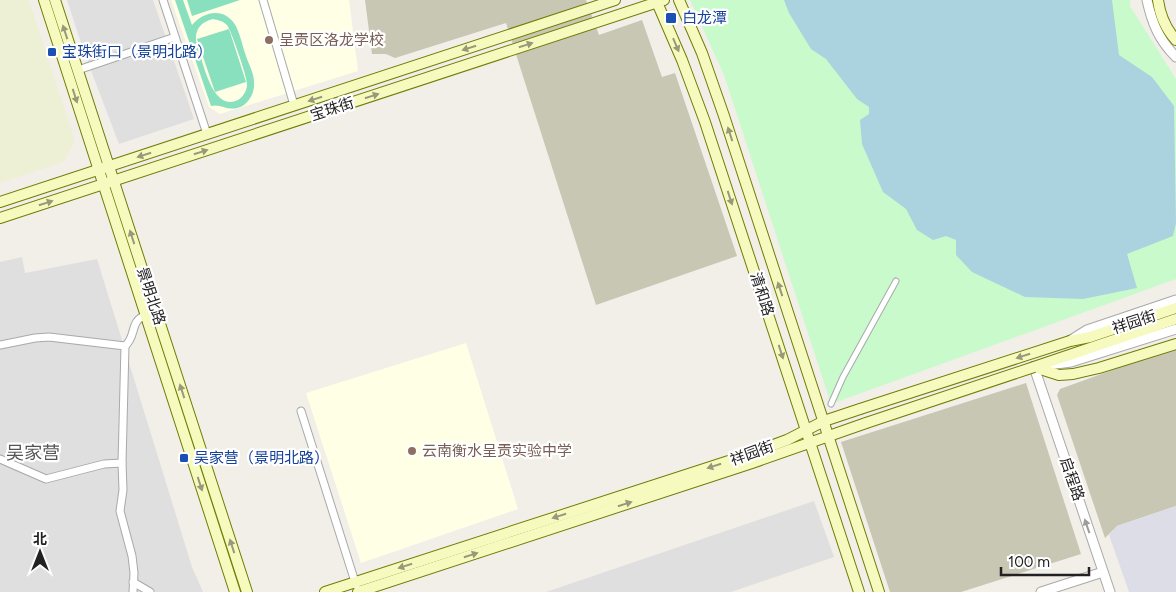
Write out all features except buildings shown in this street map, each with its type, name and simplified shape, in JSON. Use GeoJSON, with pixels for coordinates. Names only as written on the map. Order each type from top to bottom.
{"type":"FeatureCollection","features":[{"type":"Feature","properties":{"kind":"main road","name":"景明北路"},"geometry":{"type":"LineString","coordinates":[[44,0],[235,592]]}},
{"type":"Feature","properties":{"kind":"main road","name":"景明北路"},"geometry":{"type":"LineString","coordinates":[[54,0],[248,592]]}},
{"type":"Feature","properties":{"kind":"main road","name":"宝珠街"},"geometry":{"type":"LineString","coordinates":[[0,202],[616,0]]}},
{"type":"Feature","properties":{"kind":"main road","name":"清和路"},"geometry":{"type":"LineString","coordinates":[[679,0],[702,53],[724,116],[879,592]]}},
{"type":"Feature","properties":{"kind":"main road"},"geometry":{"type":"LineString","coordinates":[[1158,0],[1159,11],[1176,40]]}},
{"type":"Feature","properties":{"kind":"main road","name":"宝珠街"},"geometry":{"type":"LineString","coordinates":[[0,218],[659,1]]}},
{"type":"Feature","properties":{"kind":"main road","name":"清和路"},"geometry":{"type":"LineString","coordinates":[[659,1],[705,122],[859,592]]}},
{"type":"Feature","properties":{"kind":"main road","name":"祥园街"},"geometry":{"type":"LineString","coordinates":[[357,589],[741,457],[787,440],[824,421],[1176,308]]}},
{"type":"Feature","properties":{"kind":"main road","name":"祥园街"},"geometry":{"type":"LineString","coordinates":[[325,592],[357,589],[743,466],[828,435],[1176,320]]}},
{"type":"Feature","properties":{"kind":"main road"},"geometry":{"type":"LineString","coordinates":[[1034,367],[1059,375],[1073,374],[1099,368],[1176,344]]}},
{"type":"Feature","properties":{"kind":"street"},"geometry":{"type":"LineString","coordinates":[[163,0],[207,134]]}},
{"type":"Feature","properties":{"kind":"street"},"geometry":{"type":"LineString","coordinates":[[263,0],[294,106]]}},
{"type":"Feature","properties":{"kind":"street"},"geometry":{"type":"LineString","coordinates":[[1147,0],[1152,22],[1160,37],[1176,57]]}},
{"type":"Feature","properties":{"kind":"street"},"geometry":{"type":"LineString","coordinates":[[78,70],[175,38]]}},
{"type":"Feature","properties":{"kind":"street"},"geometry":{"type":"LineString","coordinates":[[831,404],[842,377],[896,282]]}},
{"type":"Feature","properties":{"kind":"street"},"geometry":{"type":"LineString","coordinates":[[1070,341],[1087,330],[1176,300]]}},
{"type":"Feature","properties":{"kind":"street"},"geometry":{"type":"LineString","coordinates":[[133,592],[132,556],[120,511],[124,490],[122,463],[125,346],[131,338],[138,318],[146,315]]}},
{"type":"Feature","properties":{"kind":"street"},"geometry":{"type":"LineString","coordinates":[[1034,367],[1071,362],[1176,330]]}},
{"type":"Feature","properties":{"kind":"street"},"geometry":{"type":"LineString","coordinates":[[0,345],[49,337],[125,346]]}},
{"type":"Feature","properties":{"kind":"street","name":"启程路"},"geometry":{"type":"LineString","coordinates":[[1034,367],[1110,592]]}},
{"type":"Feature","properties":{"kind":"street"},"geometry":{"type":"LineString","coordinates":[[301,412],[357,589]]}},
{"type":"Feature","properties":{"kind":"street"},"geometry":{"type":"LineString","coordinates":[[0,459],[46,479],[104,464],[122,463]]}},
{"type":"Feature","properties":{"kind":"street"},"geometry":{"type":"LineString","coordinates":[[1041,592],[1103,572]]}},
{"type":"Feature","properties":{"kind":"street"},"geometry":{"type":"LineString","coordinates":[[134,582],[150,592]]}},
{"type":"Feature","properties":{"kind":"shaded area"},"geometry":{"type":"Polygon","coordinates":[[[0,0],[29,0],[75,141],[64,162],[0,183],[0,0]]]}},
{"type":"Feature","properties":{"kind":"shaded area"},"geometry":{"type":"Polygon","coordinates":[[[67,0],[153,0],[194,119],[119,144],[84,52],[67,0]]]}},
{"type":"Feature","properties":{"kind":"shaded area","name":"呈贡区洛龙学校"},"geometry":{"type":"Polygon","coordinates":[[[171,0],[349,0],[358,71],[220,114],[209,107],[171,0]]]}},
{"type":"Feature","properties":{"kind":"shaded area"},"geometry":{"type":"Polygon","coordinates":[[[365,0],[586,0],[599,35],[642,20],[662,77],[675,73],[737,256],[596,305],[506,23],[395,58],[386,54],[372,54],[365,0]]]}},
{"type":"Feature","properties":{"kind":"shaded area"},"geometry":{"type":"Polygon","coordinates":[[[22,257],[25,273],[97,259],[192,567],[203,592],[0,592],[0,262],[22,257]]]}},
{"type":"Feature","properties":{"kind":"shaded area","name":"云南衡水呈贡实验中学"},"geometry":{"type":"Polygon","coordinates":[[[466,343],[518,509],[361,563],[306,393],[466,343]]]}},
{"type":"Feature","properties":{"kind":"shaded area"},"geometry":{"type":"Polygon","coordinates":[[[1176,347],[1176,506],[1117,526],[1105,538],[1057,395],[1060,389],[1176,347]]]}},
{"type":"Feature","properties":{"kind":"shaded area"},"geometry":{"type":"Polygon","coordinates":[[[1026,383],[1081,554],[961,592],[890,592],[841,442],[1026,383]]]}},
{"type":"Feature","properties":{"kind":"shaded area"},"geometry":{"type":"Polygon","coordinates":[[[814,501],[834,557],[731,592],[546,592],[814,501]]]}},
{"type":"Feature","properties":{"kind":"shaded area"},"geometry":{"type":"Polygon","coordinates":[[[1176,506],[1176,592],[1129,592],[1109,535],[1117,526],[1176,506]]]}},
{"type":"Feature","properties":{"kind":"green space"},"geometry":{"type":"Polygon","coordinates":[[[175,0],[183,0],[192,25],[207,14],[218,13],[229,18],[238,30],[252,70],[254,78],[253,91],[250,99],[244,105],[234,109],[215,105],[211,106],[175,0]],[[213,19],[205,22],[200,27],[196,41],[214,91],[221,99],[229,102],[238,100],[243,95],[247,84],[244,72],[227,25],[213,19]]]}},
{"type":"Feature","properties":{"kind":"green space"},"geometry":{"type":"Polygon","coordinates":[[[187,0],[240,0],[192,16],[187,0]]]}},
{"type":"Feature","properties":{"kind":"green space"},"geometry":{"type":"Polygon","coordinates":[[[690,0],[1130,0],[1130,6],[1176,79],[1176,279],[831,404],[724,75],[690,0]]]}},
{"type":"Feature","properties":{"kind":"green space"},"geometry":{"type":"Polygon","coordinates":[[[229,29],[246,82],[215,92],[197,39],[229,29]]]}},
{"type":"Feature","properties":{"kind":"water"},"geometry":{"type":"Polygon","coordinates":[[[784,0],[1112,0],[1119,55],[1152,77],[1174,106],[1176,223],[1173,236],[1127,254],[1137,288],[1083,299],[1025,297],[972,272],[956,255],[956,240],[946,236],[933,240],[917,230],[906,209],[883,192],[862,144],[860,120],[869,114],[869,107],[857,99],[826,59],[811,49],[789,13],[784,0]]]}},
{"type":"Feature","properties":{"kind":"place","name":"白龙潭"},"geometry":{"type":"Point","coordinates":[671,18]}},
{"type":"Feature","properties":{"kind":"place","name":"呈贡区洛龙学校"},"geometry":{"type":"Point","coordinates":[269,40]}},
{"type":"Feature","properties":{"kind":"place","name":"宝珠街口（景明北路）"},"geometry":{"type":"Point","coordinates":[52,52]}},
{"type":"Feature","properties":{"kind":"place","name":"云南衡水呈贡实验中学"},"geometry":{"type":"Point","coordinates":[412,451]}},
{"type":"Feature","properties":{"kind":"place","name":"吴家营（景明北路）"},"geometry":{"type":"Point","coordinates":[184,458]}},
{"type":"Feature","properties":{"kind":"district","name":"吴家营"},"geometry":{"type":"Point","coordinates":[33,453]}}]}
